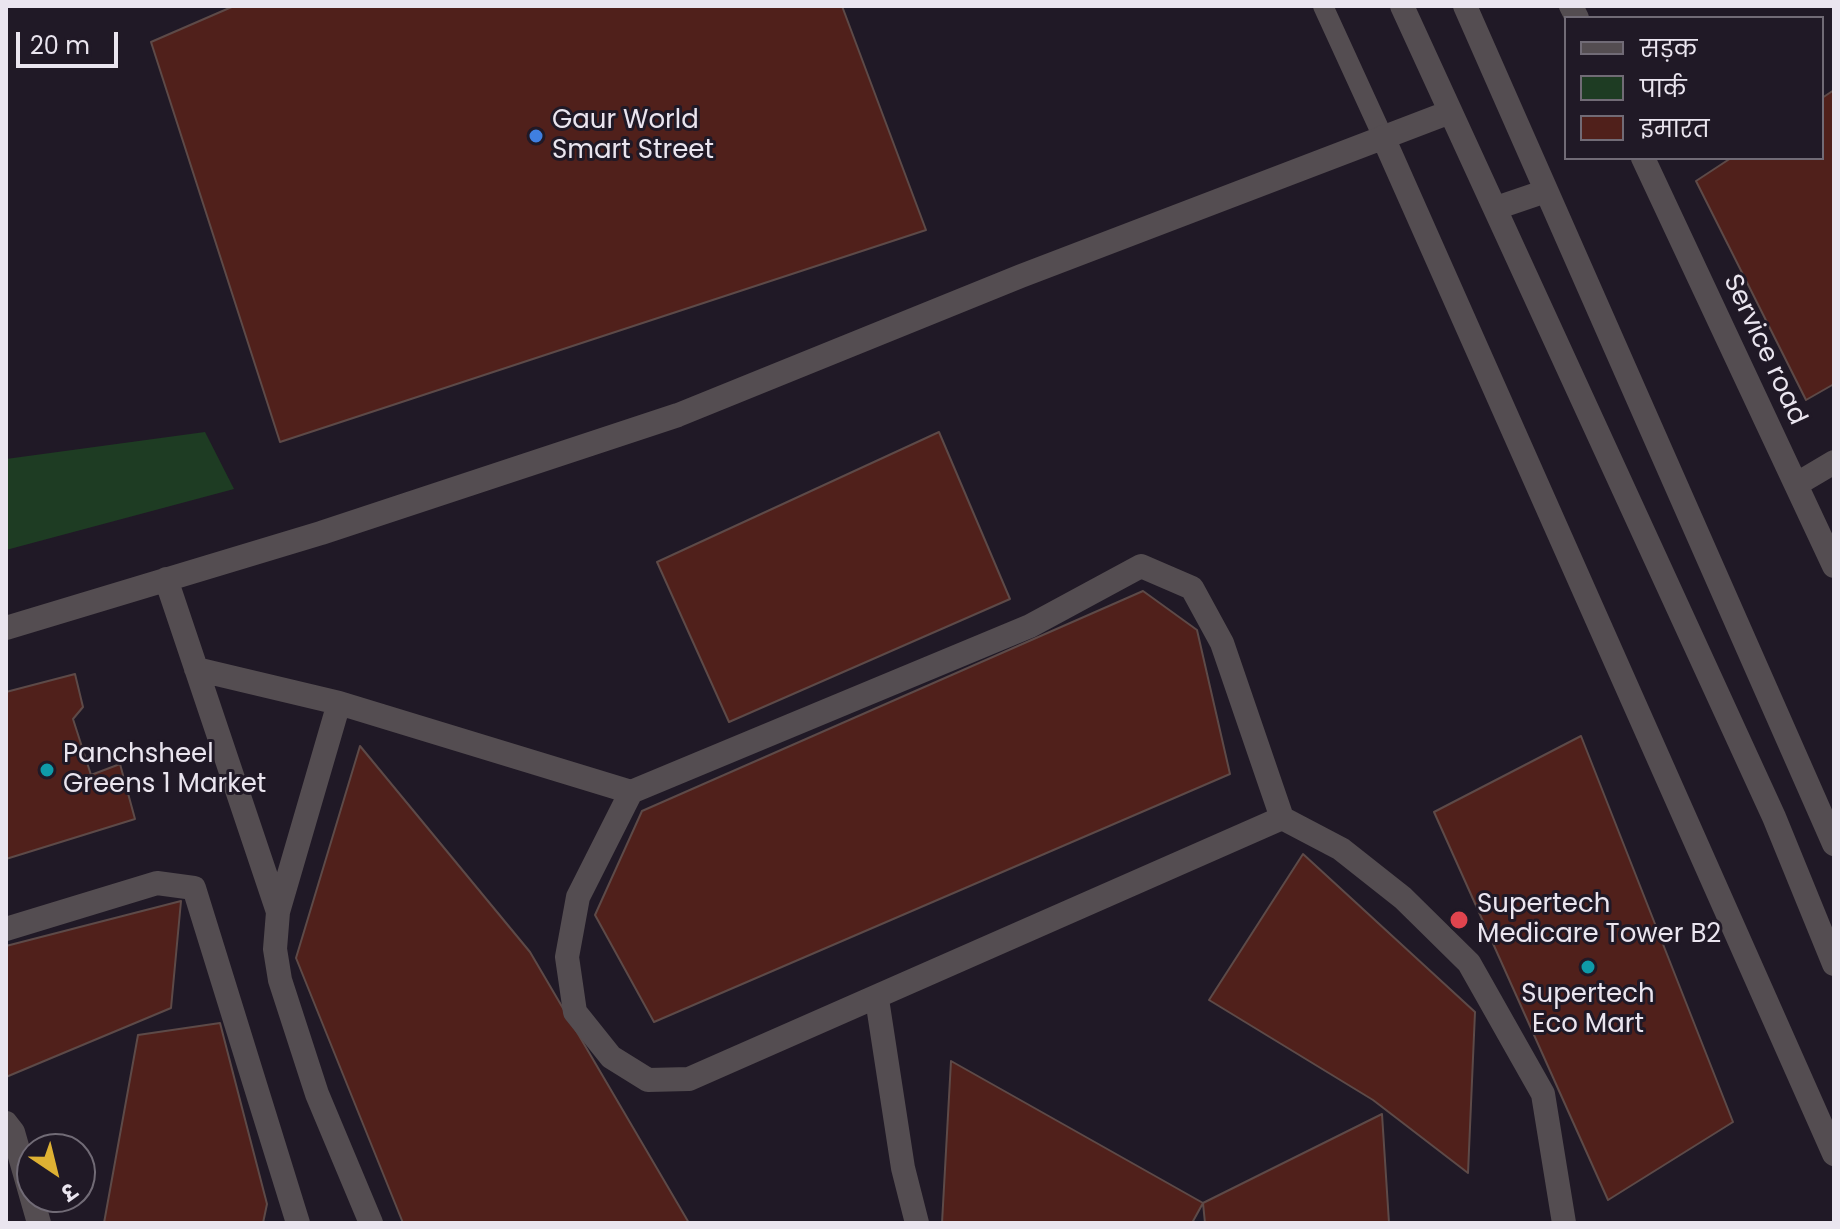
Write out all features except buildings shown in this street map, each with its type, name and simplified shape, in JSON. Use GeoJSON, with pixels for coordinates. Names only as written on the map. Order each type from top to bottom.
{"type":"FeatureCollection","features":[{"type":"Feature","properties":{"kind":"street"},"geometry":{"type":"LineString","coordinates":[[1402,6],[1774,817],[1834,964]]}},
{"type":"Feature","properties":{"kind":"street"},"geometry":{"type":"LineString","coordinates":[[1465,6],[1834,844]]}},
{"type":"Feature","properties":{"kind":"street"},"geometry":{"type":"LineString","coordinates":[[6,628],[321,533],[678,415],[1021,276],[1450,112]]}},
{"type":"Feature","properties":{"kind":"street"},"geometry":{"type":"LineString","coordinates":[[1383,137],[1834,1154]]}},
{"type":"Feature","properties":{"kind":"street","name":"Service road"},"geometry":{"type":"LineString","coordinates":[[1644,160],[1834,566]]}},
{"type":"Feature","properties":{"kind":"street"},"geometry":{"type":"LineString","coordinates":[[1496,208],[1546,191]]}},
{"type":"Feature","properties":{"kind":"street"},"geometry":{"type":"LineString","coordinates":[[1797,484],[1834,462]]}},
{"type":"Feature","properties":{"kind":"street"},"geometry":{"type":"LineString","coordinates":[[196,669],[339,703],[631,792],[1030,626],[1141,566],[1192,588],[1222,643],[1282,818],[1341,849],[1366,868],[1403,898],[1469,963],[1543,1094],[1564,1223]]}},
{"type":"Feature","properties":{"kind":"street"},"geometry":{"type":"LineString","coordinates":[[166,579],[278,912]]}},
{"type":"Feature","properties":{"kind":"street"},"geometry":{"type":"LineString","coordinates":[[339,703],[278,912],[275,949],[280,980],[317,1094],[371,1223]]}},
{"type":"Feature","properties":{"kind":"street"},"geometry":{"type":"LineString","coordinates":[[631,792],[578,897],[567,957],[575,1012],[611,1057],[648,1080],[689,1079],[877,999],[1282,818]]}},
{"type":"Feature","properties":{"kind":"street"},"geometry":{"type":"LineString","coordinates":[[6,929],[157,883],[194,888],[298,1223]]}},
{"type":"Feature","properties":{"kind":"street"},"geometry":{"type":"LineString","coordinates":[[877,999],[903,1168],[917,1223]]}},
{"type":"Feature","properties":{"kind":"street"},"geometry":{"type":"LineString","coordinates":[[6,1123],[13,1132],[39,1223]]}},
{"type":"Feature","properties":{"kind":"lane"},"geometry":{"type":"LineString","coordinates":[[1323,6],[1383,137]]}},
{"type":"Feature","properties":{"kind":"green space"},"geometry":{"type":"Polygon","coordinates":[[[205,432],[234,489],[6,550],[6,459],[205,432]]]}},
{"type":"Feature","properties":{"kind":"place","name":"Gaur World Smart Street"},"geometry":{"type":"Point","coordinates":[536,136]}},
{"type":"Feature","properties":{"kind":"place","name":"Panchsheel Greens 1 Market"},"geometry":{"type":"Point","coordinates":[47,770]}},
{"type":"Feature","properties":{"kind":"place","name":"Supertech Medicare Tower B2"},"geometry":{"type":"Point","coordinates":[1459,920]}},
{"type":"Feature","properties":{"kind":"place","name":"Supertech Eco Mart"},"geometry":{"type":"Point","coordinates":[1588,967]}}]}
